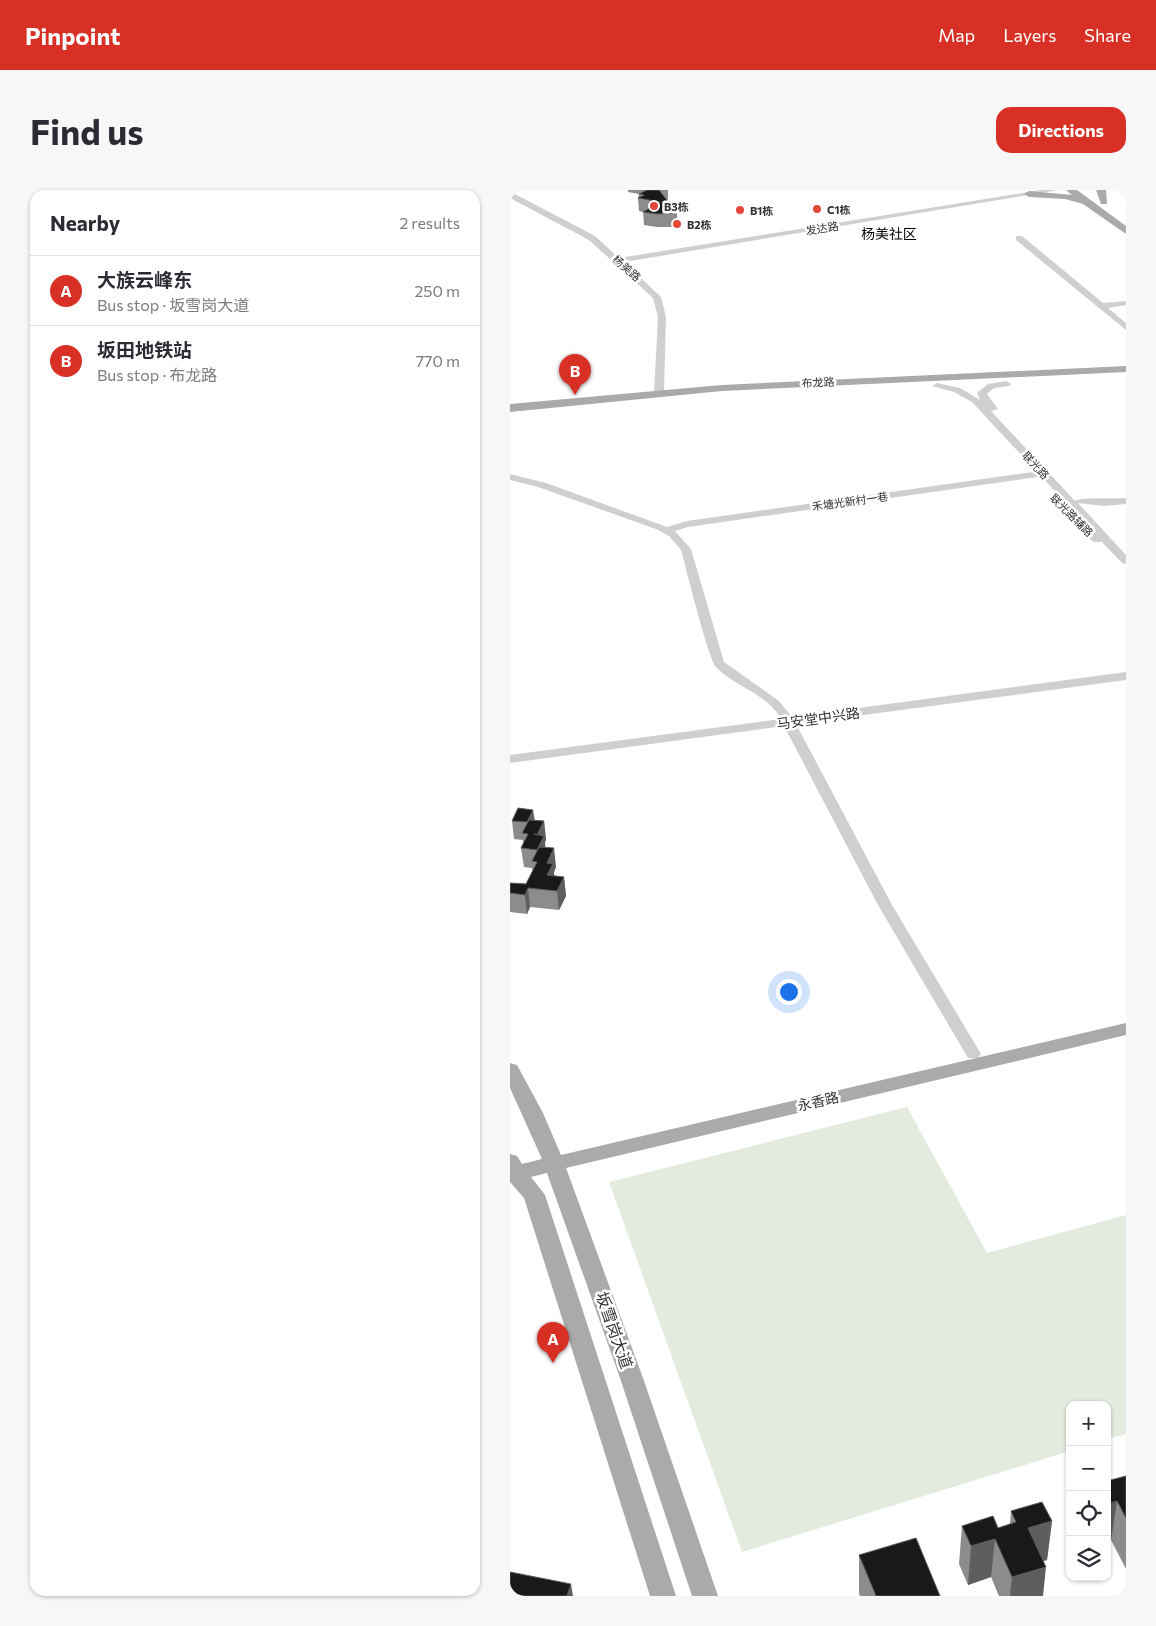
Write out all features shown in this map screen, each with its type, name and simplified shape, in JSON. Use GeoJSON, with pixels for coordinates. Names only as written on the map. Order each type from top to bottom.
{"type":"FeatureCollection","features":[{"type":"Feature","properties":{"kind":"main road"},"geometry":{"type":"LineString","coordinates":[[1029,194],[1044,190]]}},
{"type":"Feature","properties":{"kind":"main road"},"geometry":{"type":"LineString","coordinates":[[1071,190],[1126,231]]}},
{"type":"Feature","properties":{"kind":"main road"},"geometry":{"type":"LineString","coordinates":[[1088,190],[1126,218]]}},
{"type":"Feature","properties":{"kind":"main road"},"geometry":{"type":"LineString","coordinates":[[1101,190],[1104,202]]}},
{"type":"Feature","properties":{"kind":"main road"},"geometry":{"type":"LineString","coordinates":[[1029,194],[1065,196],[1090,204]]}},
{"type":"Feature","properties":{"kind":"main road","name":"布龙路"},"geometry":{"type":"LineString","coordinates":[[510,408],[660,392],[818,382],[1126,369]]}},
{"type":"Feature","properties":{"kind":"main road","name":"布龙路"},"geometry":{"type":"LineString","coordinates":[[510,417],[721,397],[1126,379]]}},
{"type":"Feature","properties":{"kind":"main road","name":"永香路"},"geometry":{"type":"LineString","coordinates":[[552,1158],[973,1054],[1126,1019]]}},
{"type":"Feature","properties":{"kind":"main road","name":"永香路"},"geometry":{"type":"LineString","coordinates":[[511,1166],[1126,1029]]}},
{"type":"Feature","properties":{"kind":"main road","name":"坂雪岗大道"},"geometry":{"type":"LineString","coordinates":[[510,1070],[528,1100],[552,1158],[610,1317],[705,1596]]}},
{"type":"Feature","properties":{"kind":"main road"},"geometry":{"type":"LineString","coordinates":[[511,1166],[534,1195],[663,1596]]}},
{"type":"Feature","properties":{"kind":"street","name":"发达路"},"geometry":{"type":"LineString","coordinates":[[618,261],[1054,190]]}},
{"type":"Feature","properties":{"kind":"street","name":"杨美路"},"geometry":{"type":"LineString","coordinates":[[510,195],[577,228],[650,288],[660,302],[660,392]]}},
{"type":"Feature","properties":{"kind":"street"},"geometry":{"type":"LineString","coordinates":[[1019,238],[1126,327]]}},
{"type":"Feature","properties":{"kind":"street"},"geometry":{"type":"LineString","coordinates":[[1101,306],[1126,303]]}},
{"type":"Feature","properties":{"kind":"street","name":"联光路"},"geometry":{"type":"LineString","coordinates":[[1006,384],[985,389],[982,392],[984,399],[1091,512],[1124,555]]}},
{"type":"Feature","properties":{"kind":"street","name":"联光路"},"geometry":{"type":"LineString","coordinates":[[937,386],[957,390],[975,400],[1124,555]]}},
{"type":"Feature","properties":{"kind":"street","name":"联光路辅路"},"geometry":{"type":"LineString","coordinates":[[975,400],[979,416],[1082,528],[1124,555]]}},
{"type":"Feature","properties":{"kind":"street","name":"禾塘光新村一巷"},"geometry":{"type":"LineString","coordinates":[[667,530],[687,524],[1033,475]]}},
{"type":"Feature","properties":{"kind":"street"},"geometry":{"type":"LineString","coordinates":[[510,477],[542,485],[667,530],[681,541],[686,549],[720,663],[727,671],[775,702],[790,725],[885,905],[973,1054]]}},
{"type":"Feature","properties":{"kind":"street"},"geometry":{"type":"LineString","coordinates":[[1080,501],[1126,502]]}},
{"type":"Feature","properties":{"kind":"street"},"geometry":{"type":"LineString","coordinates":[[1091,512],[1106,505],[1126,502]]}},
{"type":"Feature","properties":{"kind":"street","name":"马安堂中兴路"},"geometry":{"type":"LineString","coordinates":[[510,766],[1126,676]]}},
{"type":"Feature","properties":{"kind":"street","name":"马安堂中兴路"},"geometry":{"type":"LineString","coordinates":[[510,759],[1126,683]]}},
{"type":"Feature","properties":{"kind":"shaded area"},"geometry":{"type":"Polygon","coordinates":[[[907,1107],[987,1253],[1126,1215],[1126,1434],[1111,1438],[1111,1401],[1066,1401],[1066,1452],[742,1552],[609,1182],[907,1107]]]}},
{"type":"Feature","properties":{"kind":"building"},"geometry":{"type":"Polygon","coordinates":[[[647,190],[659,190],[677,213],[657,214],[643,212],[660,202],[638,198],[644,195],[639,194],[647,190]]]}},
{"type":"Feature","properties":{"kind":"building"},"geometry":{"type":"Polygon","coordinates":[[[518,808],[533,810],[527,822],[512,821],[518,808]]]}},
{"type":"Feature","properties":{"kind":"building"},"geometry":{"type":"Polygon","coordinates":[[[529,820],[544,821],[537,835],[544,836],[537,850],[521,848],[528,834],[522,833],[529,820]]]}},
{"type":"Feature","properties":{"kind":"building"},"geometry":{"type":"Polygon","coordinates":[[[539,847],[554,848],[547,863],[553,864],[547,875],[564,877],[557,891],[528,888],[525,895],[510,893],[510,883],[526,884],[537,862],[532,861],[539,847]]]}},
{"type":"Feature","properties":{"kind":"building"},"geometry":{"type":"Polygon","coordinates":[[[1126,1476],[1126,1518],[1117,1501],[1111,1503],[1111,1480],[1126,1476]]]}},
{"type":"Feature","properties":{"kind":"building"},"geometry":{"type":"Polygon","coordinates":[[[1042,1502],[1052,1521],[1028,1528],[1046,1567],[1012,1577],[995,1539],[971,1546],[962,1526],[993,1516],[998,1528],[1016,1522],[1011,1511],[1042,1502]]]}},
{"type":"Feature","properties":{"kind":"building"},"geometry":{"type":"Polygon","coordinates":[[[916,1538],[940,1596],[876,1596],[859,1555],[916,1538]]]}},
{"type":"Feature","properties":{"kind":"building"},"geometry":{"type":"Polygon","coordinates":[[[510,1572],[571,1584],[567,1596],[510,1596],[510,1572]]]}},
{"type":"Feature","properties":{"kind":"place","name":"B3栋"},"geometry":{"type":"Point","coordinates":[654,206]}},
{"type":"Feature","properties":{"kind":"place","name":"C1栋"},"geometry":{"type":"Point","coordinates":[817,209]}},
{"type":"Feature","properties":{"kind":"place","name":"B1栋"},"geometry":{"type":"Point","coordinates":[740,210]}},
{"type":"Feature","properties":{"kind":"place","name":"B2栋"},"geometry":{"type":"Point","coordinates":[677,224]}},
{"type":"Feature","properties":{"kind":"place","name":"坂田地铁站"},"geometry":{"type":"Point","coordinates":[575,395]}},
{"type":"Feature","properties":{"kind":"place","name":"大族云峰东"},"geometry":{"type":"Point","coordinates":[553,1363]}},
{"type":"Feature","properties":{"kind":"district","name":"杨美社区"},"geometry":{"type":"Point","coordinates":[889,233]}}]}
